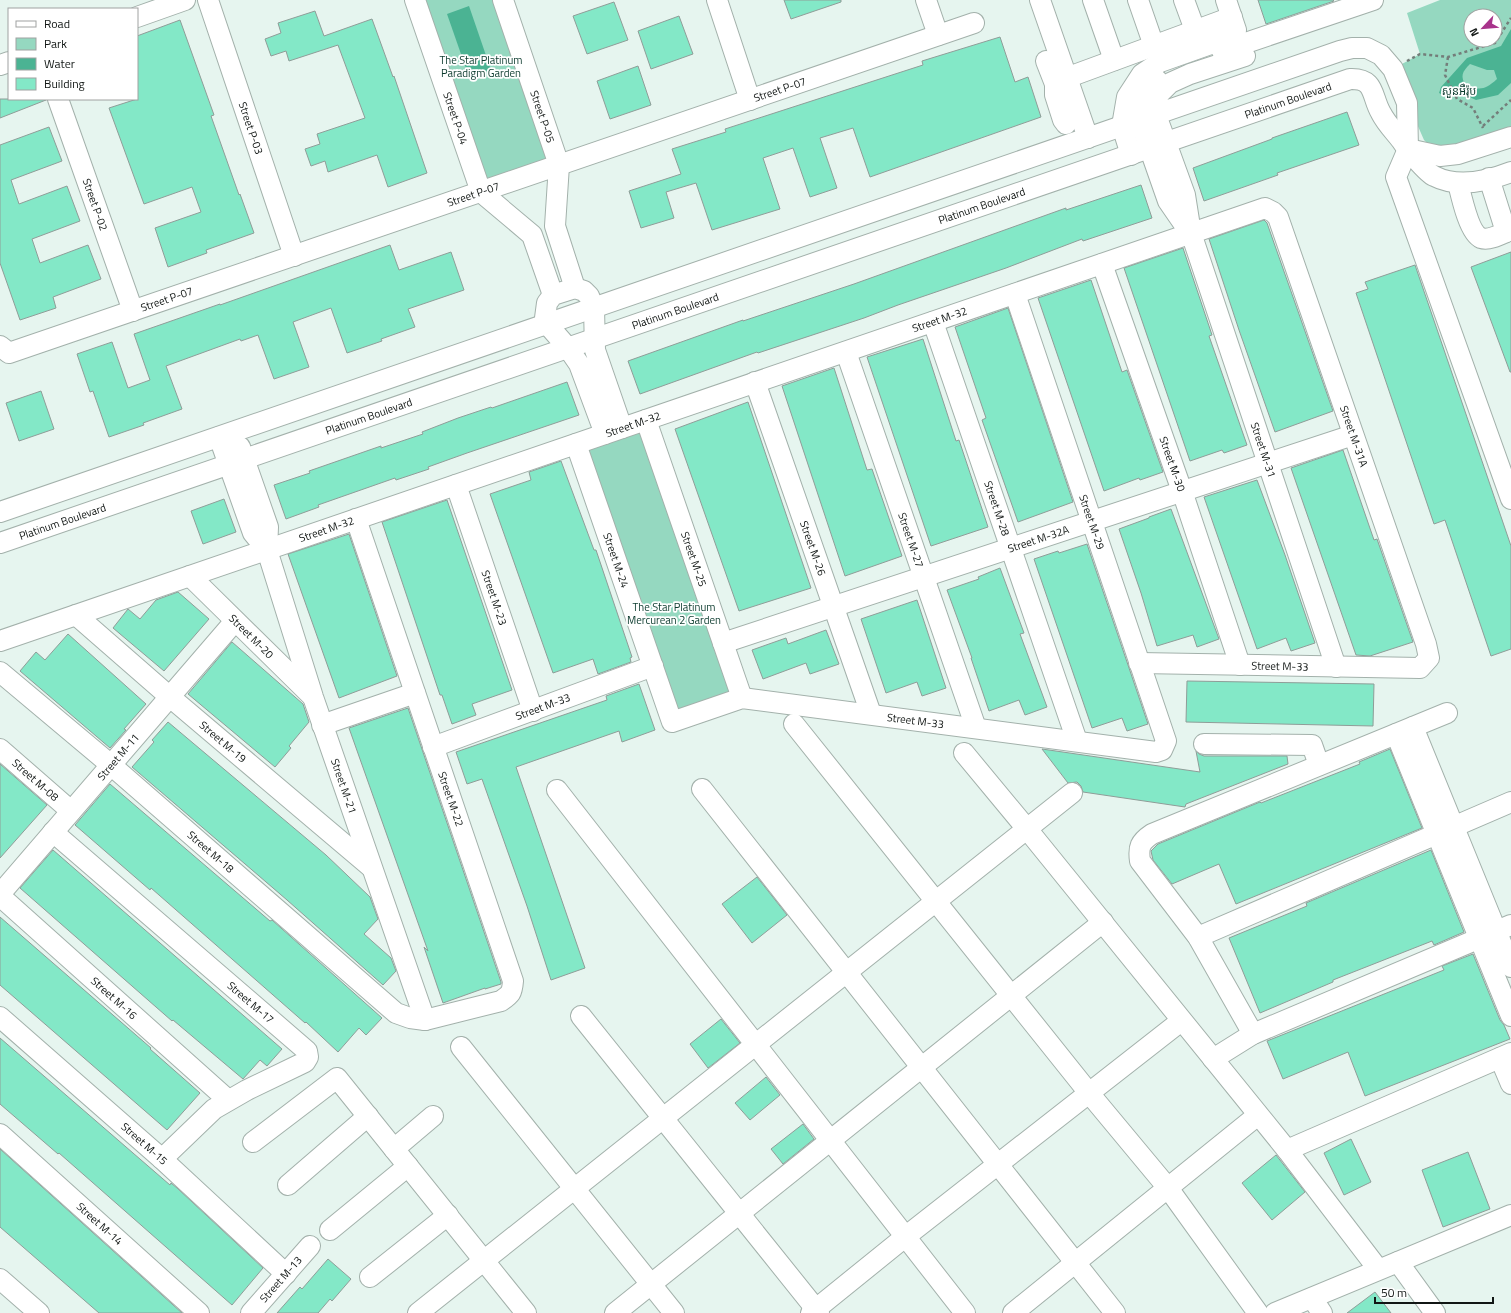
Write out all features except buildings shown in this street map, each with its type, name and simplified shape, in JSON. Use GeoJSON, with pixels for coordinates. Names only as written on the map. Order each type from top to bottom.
{"type":"FeatureCollection","features":[{"type":"Feature","properties":{"kind":"street"},"geometry":{"type":"LineString","coordinates":[[138,17],[185,0]]}},
{"type":"Feature","properties":{"kind":"street","name":"Street P-03"},"geometry":{"type":"LineString","coordinates":[[208,0],[294,256]]}},
{"type":"Feature","properties":{"kind":"street","name":"Street P-04"},"geometry":{"type":"LineString","coordinates":[[414,0],[481,192]]}},
{"type":"Feature","properties":{"kind":"street","name":"Street P-05"},"geometry":{"type":"LineString","coordinates":[[503,0],[559,165]]}},
{"type":"Feature","properties":{"kind":"street"},"geometry":{"type":"LineString","coordinates":[[717,0],[750,100]]}},
{"type":"Feature","properties":{"kind":"street"},"geometry":{"type":"LineString","coordinates":[[926,0],[938,35]]}},
{"type":"Feature","properties":{"kind":"street"},"geometry":{"type":"LineString","coordinates":[[1026,0],[1065,87]]}},
{"type":"Feature","properties":{"kind":"street"},"geometry":{"type":"LineString","coordinates":[[1035,0],[1065,87]]}},
{"type":"Feature","properties":{"kind":"street"},"geometry":{"type":"LineString","coordinates":[[1040,0],[1080,141]]}},
{"type":"Feature","properties":{"kind":"street"},"geometry":{"type":"LineString","coordinates":[[1093,0],[1114,60]]}},
{"type":"Feature","properties":{"kind":"street"},"geometry":{"type":"LineString","coordinates":[[1138,0],[1154,46]]}},
{"type":"Feature","properties":{"kind":"street"},"geometry":{"type":"LineString","coordinates":[[1184,0],[1195,30]]}},
{"type":"Feature","properties":{"kind":"street"},"geometry":{"type":"LineString","coordinates":[[1157,146],[1148,118],[1139,101],[1150,86],[1164,72],[1241,43],[1373,0]]}},
{"type":"Feature","properties":{"kind":"street","name":"Street P-07"},"geometry":{"type":"LineString","coordinates":[[5,350],[133,311],[974,23]]}},
{"type":"Feature","properties":{"kind":"street"},"geometry":{"type":"LineString","coordinates":[[1065,87],[1114,60],[1195,30],[1241,43],[1340,52],[1352,48],[1367,48],[1381,55],[1393,69],[1407,103],[1408,149],[1396,177],[1511,499]]}},
{"type":"Feature","properties":{"kind":"street"},"geometry":{"type":"LineString","coordinates":[[1241,43],[1263,109]]}},
{"type":"Feature","properties":{"kind":"street"},"geometry":{"type":"LineString","coordinates":[[0,512],[1148,118],[1241,43]]}},
{"type":"Feature","properties":{"kind":"street"},"geometry":{"type":"LineString","coordinates":[[1340,52],[1350,79],[1361,79],[1370,85],[1381,113],[1408,149],[1433,176],[1458,183],[1489,178],[1511,172]]}},
{"type":"Feature","properties":{"kind":"street","name":"Platinum Boulevard"},"geometry":{"type":"LineString","coordinates":[[0,543],[1350,79]]}},
{"type":"Feature","properties":{"kind":"street","name":"Street P-02"},"geometry":{"type":"LineString","coordinates":[[58,100],[133,311]]}},
{"type":"Feature","properties":{"kind":"street"},"geometry":{"type":"LineString","coordinates":[[1148,118],[1157,146]]}},
{"type":"Feature","properties":{"kind":"street"},"geometry":{"type":"LineString","coordinates":[[1408,149],[1440,156],[1458,154],[1485,135],[1511,137]]}},
{"type":"Feature","properties":{"kind":"street","name":"Street M-31"},"geometry":{"type":"LineString","coordinates":[[1157,146],[1185,195],[1190,234],[1336,667]]}},
{"type":"Feature","properties":{"kind":"street"},"geometry":{"type":"LineString","coordinates":[[559,165],[555,226],[575,288]]}},
{"type":"Feature","properties":{"kind":"street"},"geometry":{"type":"LineString","coordinates":[[1458,183],[1472,230],[1480,238],[1489,238],[1508,231],[1489,178]]}},
{"type":"Feature","properties":{"kind":"street"},"geometry":{"type":"LineString","coordinates":[[481,192],[532,235],[553,295]]}},
{"type":"Feature","properties":{"kind":"street","name":"Street M-32"},"geometry":{"type":"LineString","coordinates":[[0,641],[1265,208]]}},
{"type":"Feature","properties":{"kind":"street","name":"Street M-31A"},"geometry":{"type":"LineString","coordinates":[[1265,208],[1273,212],[1278,217],[1426,644],[1429,658],[1420,668]]}},
{"type":"Feature","properties":{"kind":"street"},"geometry":{"type":"LineString","coordinates":[[532,235],[555,226]]}},
{"type":"Feature","properties":{"kind":"street","name":"Street M-30"},"geometry":{"type":"LineString","coordinates":[[1102,264],[1182,491],[1240,665]]}},
{"type":"Feature","properties":{"kind":"street"},"geometry":{"type":"LineString","coordinates":[[575,288],[584,291],[589,296],[594,308],[595,350],[598,357],[614,431],[579,364],[568,348],[547,324],[545,311],[547,303],[553,295],[575,288]]}},
{"type":"Feature","properties":{"kind":"street","name":"Street M-29"},"geometry":{"type":"LineString","coordinates":[[1015,294],[1166,741],[1162,750]]}},
{"type":"Feature","properties":{"kind":"street","name":"Street M-28"},"geometry":{"type":"LineString","coordinates":[[933,322],[1077,741]]}},
{"type":"Feature","properties":{"kind":"street","name":"Street M-27"},"geometry":{"type":"LineString","coordinates":[[846,352],[976,728]]}},
{"type":"Feature","properties":{"kind":"street","name":"Street M-26"},"geometry":{"type":"LineString","coordinates":[[755,382],[871,714]]}},
{"type":"Feature","properties":{"kind":"street","name":"Street M-25"},"geometry":{"type":"LineString","coordinates":[[646,420],[742,698]]}},
{"type":"Feature","properties":{"kind":"street"},"geometry":{"type":"LineString","coordinates":[[227,434],[236,462],[253,533],[267,550]]}},
{"type":"Feature","properties":{"kind":"street","name":"Street M-32A"},"geometry":{"type":"LineString","coordinates":[[723,643],[1353,435]]}},
{"type":"Feature","properties":{"kind":"street","name":"Street M-24"},"geometry":{"type":"LineString","coordinates":[[576,444],[672,722]]}},
{"type":"Feature","properties":{"kind":"street","name":"Street M-23"},"geometry":{"type":"LineString","coordinates":[[456,485],[533,711]]}},
{"type":"Feature","properties":{"kind":"street","name":"Street M-22"},"geometry":{"type":"LineString","coordinates":[[356,519],[512,981],[512,991],[501,1001],[426,1020]]}},
{"type":"Feature","properties":{"kind":"street","name":"Street M-21"},"geometry":{"type":"LineString","coordinates":[[267,550],[312,697],[426,1020]]}},
{"type":"Feature","properties":{"kind":"street","name":"Street M-20"},"geometry":{"type":"LineString","coordinates":[[190,576],[312,697]]}},
{"type":"Feature","properties":{"kind":"street","name":"Street M-19"},"geometry":{"type":"LineString","coordinates":[[76,615],[170,697],[372,867]]}},
{"type":"Feature","properties":{"kind":"street","name":"Street M-11"},"geometry":{"type":"LineString","coordinates":[[0,895],[236,621]]}},
{"type":"Feature","properties":{"kind":"street","name":"Street M-33"},"geometry":{"type":"LineString","coordinates":[[1139,663],[1420,668]]}},
{"type":"Feature","properties":{"kind":"street","name":"Street M-33"},"geometry":{"type":"LineString","coordinates":[[433,747],[653,666]]}},
{"type":"Feature","properties":{"kind":"street","name":"Street M-18"},"geometry":{"type":"LineString","coordinates":[[0,672],[111,765],[396,1013],[410,1018],[426,1020]]}},
{"type":"Feature","properties":{"kind":"street"},"geometry":{"type":"LineString","coordinates":[[322,725],[415,693]]}},
{"type":"Feature","properties":{"kind":"street","name":"Street M-33"},"geometry":{"type":"LineString","coordinates":[[672,722],[742,698],[1156,752],[1162,750]]}},
{"type":"Feature","properties":{"kind":"street"},"geometry":{"type":"LineString","coordinates":[[1253,1034],[1198,937],[1140,861],[1139,850],[1144,839],[1152,834],[1447,713]]}},
{"type":"Feature","properties":{"kind":"street"},"geometry":{"type":"LineString","coordinates":[[794,724],[1168,1188],[1258,1313]]}},
{"type":"Feature","properties":{"kind":"street"},"geometry":{"type":"LineString","coordinates":[[1405,731],[1445,830],[1496,932],[1511,967]]}},
{"type":"Feature","properties":{"kind":"street"},"geometry":{"type":"LineString","coordinates":[[1204,744],[1312,745],[1319,765]]}},
{"type":"Feature","properties":{"kind":"street","name":"Street M-08"},"geometry":{"type":"LineString","coordinates":[[0,749],[71,811]]}},
{"type":"Feature","properties":{"kind":"street"},"geometry":{"type":"LineString","coordinates":[[964,753],[1103,922],[1258,1115],[1378,1269]]}},
{"type":"Feature","properties":{"kind":"street"},"geometry":{"type":"LineString","coordinates":[[702,789],[1115,1313]]}},
{"type":"Feature","properties":{"kind":"street"},"geometry":{"type":"LineString","coordinates":[[557,790],[905,1237],[966,1313]]}},
{"type":"Feature","properties":{"kind":"street"},"geometry":{"type":"LineString","coordinates":[[418,1313],[1072,793]]}},
{"type":"Feature","properties":{"kind":"street"},"geometry":{"type":"LineString","coordinates":[[1198,937],[1511,802]]}},
{"type":"Feature","properties":{"kind":"street","name":"Street M-17"},"geometry":{"type":"LineString","coordinates":[[53,832],[307,1051],[308,1056],[305,1062],[228,1100],[214,1109],[162,1159]]}},
{"type":"Feature","properties":{"kind":"street","name":"Street M-16"},"geometry":{"type":"LineString","coordinates":[[0,895],[228,1100]]}},
{"type":"Feature","properties":{"kind":"street"},"geometry":{"type":"LineString","coordinates":[[615,1313],[1103,922]]}},
{"type":"Feature","properties":{"kind":"street"},"geometry":{"type":"LineString","coordinates":[[1496,932],[1511,1016]]}},
{"type":"Feature","properties":{"kind":"street"},"geometry":{"type":"LineString","coordinates":[[1213,1059],[1253,1034],[1496,932]]}},
{"type":"Feature","properties":{"kind":"street"},"geometry":{"type":"LineString","coordinates":[[581,1016],[740,1213],[815,1312],[905,1237],[1181,1021]]}},
{"type":"Feature","properties":{"kind":"street","name":"Street M-15"},"geometry":{"type":"LineString","coordinates":[[0,1017],[162,1159],[286,1274]]}},
{"type":"Feature","properties":{"kind":"street"},"geometry":{"type":"LineString","coordinates":[[461,1047],[674,1313]]}},
{"type":"Feature","properties":{"kind":"street"},"geometry":{"type":"LineString","coordinates":[[1286,1150],[1506,1056],[1511,1084]]}},
{"type":"Feature","properties":{"kind":"street"},"geometry":{"type":"LineString","coordinates":[[253,1142],[337,1078],[525,1313]]}},
{"type":"Feature","properties":{"kind":"street"},"geometry":{"type":"LineString","coordinates":[[1013,1313],[1258,1115]]}},
{"type":"Feature","properties":{"kind":"street"},"geometry":{"type":"LineString","coordinates":[[288,1185],[368,1116]]}},
{"type":"Feature","properties":{"kind":"street"},"geometry":{"type":"LineString","coordinates":[[394,1149],[433,1116]]}},
{"type":"Feature","properties":{"kind":"street","name":"Street M-14"},"geometry":{"type":"LineString","coordinates":[[0,1134],[199,1313]]}},
{"type":"Feature","properties":{"kind":"street"},"geometry":{"type":"LineString","coordinates":[[330,1230],[408,1166]]}},
{"type":"Feature","properties":{"kind":"street"},"geometry":{"type":"LineString","coordinates":[[370,1277],[448,1215]]}},
{"type":"Feature","properties":{"kind":"street"},"geometry":{"type":"LineString","coordinates":[[1275,1313],[1317,1306],[1378,1269],[1511,1215]]}},
{"type":"Feature","properties":{"kind":"street","name":"Street M-13"},"geometry":{"type":"LineString","coordinates":[[251,1313],[310,1246]]}},
{"type":"Feature","properties":{"kind":"street"},"geometry":{"type":"LineString","coordinates":[[1398,1262],[1435,1313]]}},
{"type":"Feature","properties":{"kind":"street"},"geometry":{"type":"LineString","coordinates":[[0,1279],[34,1311]]}},
{"type":"Feature","properties":{"kind":"path"},"geometry":{"type":"LineString","coordinates":[[1393,69],[1420,54],[1448,57],[1495,42],[1511,18]]}},
{"type":"Feature","properties":{"kind":"path"},"geometry":{"type":"LineString","coordinates":[[1448,57],[1445,75],[1457,99],[1473,108],[1485,135],[1511,100]]}},
{"type":"Feature","properties":{"kind":"green space","name":"The Star Platinum Paradigm Garden"},"geometry":{"type":"Polygon","coordinates":[[[415,0],[503,0],[559,165],[481,192],[415,0]]]}},
{"type":"Feature","properties":{"kind":"green space","name":"សួនអឺរ៉ុប"},"geometry":{"type":"Polygon","coordinates":[[[1440,0],[1511,0],[1511,137],[1440,156],[1424,140],[1393,69],[1420,54],[1407,13],[1440,0]]]}},
{"type":"Feature","properties":{"kind":"green space","name":"The Star Platinum Mercurean 2 Garden"},"geometry":{"type":"Polygon","coordinates":[[[646,420],[742,698],[672,722],[576,444],[646,420]]]}},
{"type":"Feature","properties":{"kind":"water"},"geometry":{"type":"Polygon","coordinates":[[[469,6],[491,70],[469,77],[447,14],[469,6]]]}},
{"type":"Feature","properties":{"kind":"water"},"geometry":{"type":"Polygon","coordinates":[[[1511,29],[1511,83],[1498,95],[1476,100],[1463,94],[1445,96],[1439,93],[1441,87],[1467,58],[1495,48],[1503,48],[1503,43],[1511,29]],[[1470,64],[1465,69],[1463,79],[1466,86],[1483,88],[1493,83],[1497,79],[1494,70],[1487,70],[1470,64]]]}}]}
